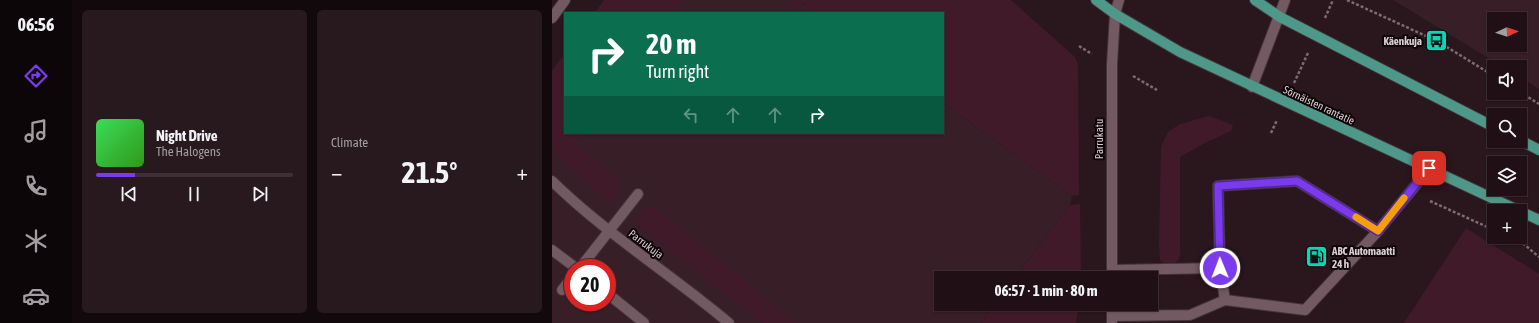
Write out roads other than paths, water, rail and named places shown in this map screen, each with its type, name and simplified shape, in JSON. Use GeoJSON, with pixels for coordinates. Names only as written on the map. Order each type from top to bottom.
{"type":"FeatureCollection","features":[{"type":"Feature","properties":{"kind":"main road","name":"Sörnäisten rantatie"},"geometry":{"type":"LineString","coordinates":[[1096,0],[1115,14],[1180,52],[1539,220]]}},
{"type":"Feature","properties":{"kind":"main road"},"geometry":{"type":"LineString","coordinates":[[1255,0],[1280,17],[1487,123]]}},
{"type":"Feature","properties":{"kind":"main road"},"geometry":{"type":"LineString","coordinates":[[1527,144],[1539,150]]}},
{"type":"Feature","properties":{"kind":"street"},"geometry":{"type":"LineString","coordinates":[[552,18],[565,0]]}},
{"type":"Feature","properties":{"kind":"street","name":"Parrukatu"},"geometry":{"type":"LineString","coordinates":[[1112,271],[1111,90],[1115,14],[1119,0]]}},
{"type":"Feature","properties":{"kind":"street"},"geometry":{"type":"LineString","coordinates":[[1252,87],[1280,17],[1285,0]]}},
{"type":"Feature","properties":{"kind":"street"},"geometry":{"type":"LineString","coordinates":[[1112,319],[1190,315],[1225,300],[1305,310],[1378,231],[1429,168]]}},
{"type":"Feature","properties":{"kind":"street","name":"Parrukuja"},"geometry":{"type":"LineString","coordinates":[[552,181],[578,206],[729,323]]}},
{"type":"Feature","properties":{"kind":"street"},"geometry":{"type":"LineString","coordinates":[[1225,300],[1220,268],[1218,186],[1297,181],[1378,231]]}},
{"type":"Feature","properties":{"kind":"street"},"geometry":{"type":"LineString","coordinates":[[587,259],[638,194]]}},
{"type":"Feature","properties":{"kind":"street"},"geometry":{"type":"LineString","coordinates":[[552,250],[564,259]]}},
{"type":"Feature","properties":{"kind":"street"},"geometry":{"type":"LineString","coordinates":[[1158,271],[1220,268]]}},
{"type":"Feature","properties":{"kind":"street"},"geometry":{"type":"LineString","coordinates":[[616,300],[644,323]]}},
{"type":"Feature","properties":{"kind":"place","name":"Käenkuja"},"geometry":{"type":"Point","coordinates":[1437,41]}},
{"type":"Feature","properties":{"kind":"place","name":"ABC Automaatti 24 h"},"geometry":{"type":"Point","coordinates":[1317,257]}}]}
